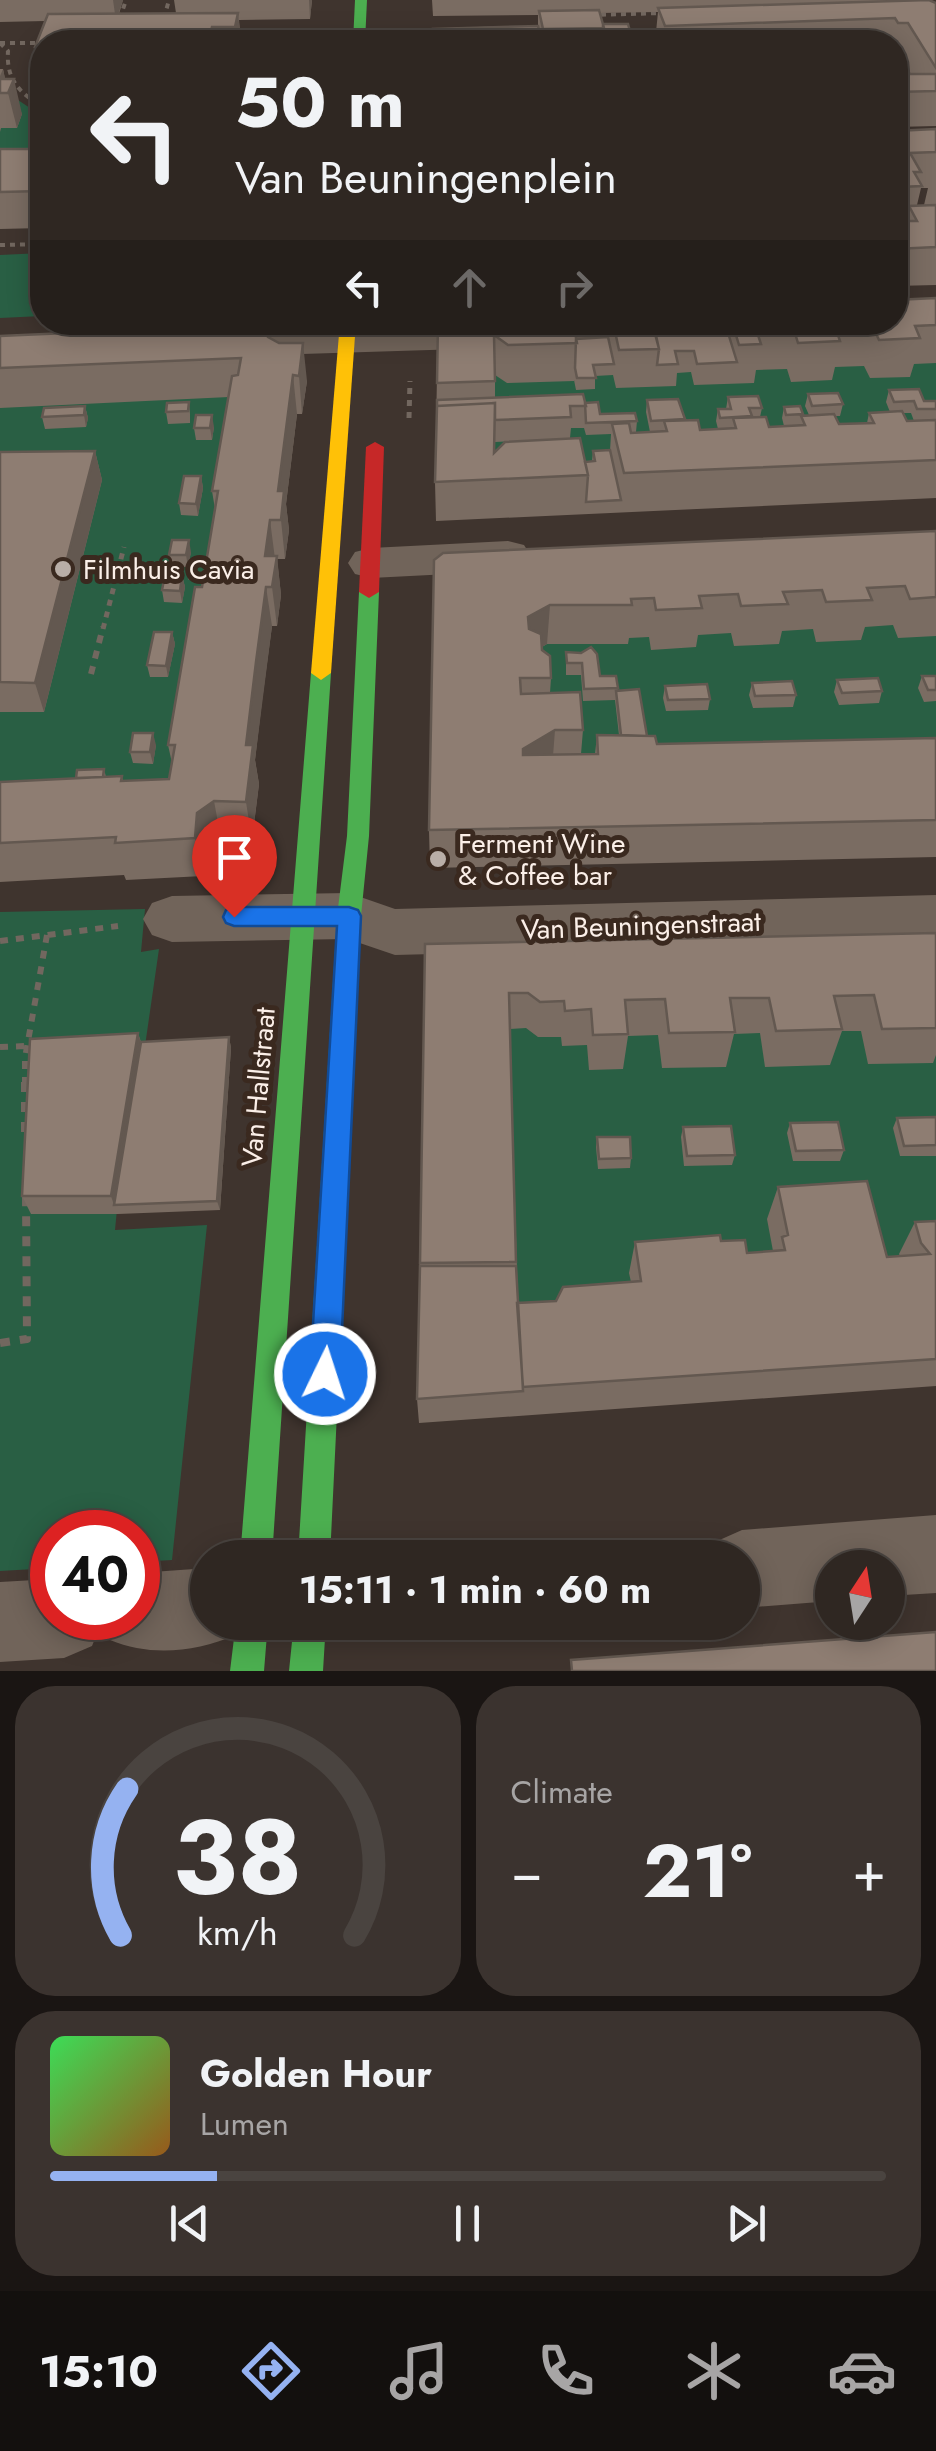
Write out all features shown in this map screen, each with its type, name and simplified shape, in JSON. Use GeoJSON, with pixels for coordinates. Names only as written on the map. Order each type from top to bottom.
{"type":"FeatureCollection","features":[{"type":"Feature","properties":{"kind":"street"},"geometry":{"type":"LineString","coordinates":[[361,0],[374,30]]}},
{"type":"Feature","properties":{"kind":"street"},"geometry":{"type":"LineString","coordinates":[[174,346],[446,335]]}},
{"type":"Feature","properties":{"kind":"street","name":"Van Hallstraat"},"geometry":{"type":"LineString","coordinates":[[258,1540],[326,916],[367,337]]}},
{"type":"Feature","properties":{"kind":"street","name":"Van Hallstraat"},"geometry":{"type":"LineString","coordinates":[[326,916],[358,836],[376,417]]}},
{"type":"Feature","properties":{"kind":"street"},"geometry":{"type":"LineString","coordinates":[[371,562],[544,554]]}},
{"type":"Feature","properties":{"kind":"street"},"geometry":{"type":"LineString","coordinates":[[172,919],[326,916],[343,1089],[315,1540]]}},
{"type":"Feature","properties":{"kind":"street","name":"Van Beuningenstraat"},"geometry":{"type":"LineString","coordinates":[[326,916],[395,932],[936,918]]}},
{"type":"Feature","properties":{"kind":"street"},"geometry":{"type":"LineString","coordinates":[[760,1569],[936,1554]]}},
{"type":"Feature","properties":{"kind":"street"},"geometry":{"type":"LineString","coordinates":[[160,1610],[190,1608]]}},
{"type":"Feature","properties":{"kind":"street"},"geometry":{"type":"LineString","coordinates":[[0,1622],[30,1620]]}},
{"type":"Feature","properties":{"kind":"street"},"geometry":{"type":"LineString","coordinates":[[247,1671],[250,1640]]}},
{"type":"Feature","properties":{"kind":"street"},"geometry":{"type":"LineString","coordinates":[[306,1671],[309,1640]]}},
{"type":"Feature","properties":{"kind":"path"},"geometry":{"type":"LineString","coordinates":[[116,28],[126,0]]}},
{"type":"Feature","properties":{"kind":"path"},"geometry":{"type":"LineString","coordinates":[[161,28],[168,0]]}},
{"type":"Feature","properties":{"kind":"path"},"geometry":{"type":"LineString","coordinates":[[571,30],[568,16],[665,13]]}},
{"type":"Feature","properties":{"kind":"path"},"geometry":{"type":"LineString","coordinates":[[0,44],[30,43]]}},
{"type":"Feature","properties":{"kind":"path"},"geometry":{"type":"LineString","coordinates":[[0,44],[8,51],[11,82],[30,99]]}},
{"type":"Feature","properties":{"kind":"path"},"geometry":{"type":"LineString","coordinates":[[0,245],[30,244]]}},
{"type":"Feature","properties":{"kind":"path"},"geometry":{"type":"LineString","coordinates":[[91,674],[124,547]]}},
{"type":"Feature","properties":{"kind":"path"},"geometry":{"type":"LineString","coordinates":[[116,577],[216,577]]}},
{"type":"Feature","properties":{"kind":"path"},"geometry":{"type":"LineString","coordinates":[[0,942],[172,919]]}},
{"type":"Feature","properties":{"kind":"path"},"geometry":{"type":"LineString","coordinates":[[26,1152],[27,1046],[47,935]]}},
{"type":"Feature","properties":{"kind":"path"},"geometry":{"type":"LineString","coordinates":[[0,1047],[27,1046]]}},
{"type":"Feature","properties":{"kind":"path"},"geometry":{"type":"LineString","coordinates":[[0,1344],[27,1339],[26,1189]]}},
{"type":"Feature","properties":{"kind":"green space"},"geometry":{"type":"Polygon","coordinates":[[[0,88],[30,108],[30,158],[0,158],[0,88]]]}},
{"type":"Feature","properties":{"kind":"green space"},"geometry":{"type":"Polygon","coordinates":[[[30,254],[30,317],[0,318],[0,255],[30,254]]]}},
{"type":"Feature","properties":{"kind":"green space"},"geometry":{"type":"Polygon","coordinates":[[[936,351],[936,460],[486,482],[488,368],[936,351]]]}},
{"type":"Feature","properties":{"kind":"green space"},"geometry":{"type":"Polygon","coordinates":[[[263,378],[208,812],[0,822],[0,389],[263,378]]]}},
{"type":"Feature","properties":{"kind":"green space"},"geometry":{"type":"Polygon","coordinates":[[[936,594],[936,790],[499,810],[510,614],[936,594]]]}},
{"type":"Feature","properties":{"kind":"green space"},"geometry":{"type":"Polygon","coordinates":[[[145,909],[141,952],[159,949],[144,1053],[132,1054],[115,1230],[207,1225],[172,1560],[160,1561],[160,1510],[30,1510],[30,1569],[0,1571],[0,912],[145,909]]]}},
{"type":"Feature","properties":{"kind":"green space"},"geometry":{"type":"Polygon","coordinates":[[[936,1002],[936,1306],[493,1338],[499,1015],[936,1002]]]}},
{"type":"Feature","properties":{"kind":"building"},"geometry":{"type":"Polygon","coordinates":[[[929,0],[936,3],[936,68],[908,23],[898,23],[895,18],[665,26],[658,8],[929,0]]]}},
{"type":"Feature","properties":{"kind":"building"},"geometry":{"type":"Polygon","coordinates":[[[599,10],[604,28],[543,29],[539,11],[599,10]]]}},
{"type":"Feature","properties":{"kind":"building"},"geometry":{"type":"Polygon","coordinates":[[[238,13],[235,27],[211,30],[42,30],[48,14],[238,13]]]}},
{"type":"Feature","properties":{"kind":"building"},"geometry":{"type":"Polygon","coordinates":[[[603,24],[628,24],[630,30],[603,30],[603,24]]]}},
{"type":"Feature","properties":{"kind":"building"},"geometry":{"type":"Polygon","coordinates":[[[538,26],[539,30],[433,30],[538,26]]]}},
{"type":"Feature","properties":{"kind":"building"},"geometry":{"type":"Polygon","coordinates":[[[908,74],[936,74],[936,91],[908,92],[908,74]]]}},
{"type":"Feature","properties":{"kind":"building"},"geometry":{"type":"Polygon","coordinates":[[[0,79],[14,79],[8,93],[0,93],[0,79]]]}},
{"type":"Feature","properties":{"kind":"building"},"geometry":{"type":"Polygon","coordinates":[[[936,129],[936,152],[910,153],[921,172],[914,172],[922,186],[908,187],[908,130],[936,129]]]}},
{"type":"Feature","properties":{"kind":"building"},"geometry":{"type":"Polygon","coordinates":[[[0,149],[30,149],[30,191],[0,192],[0,149]]]}},
{"type":"Feature","properties":{"kind":"building"},"geometry":{"type":"Polygon","coordinates":[[[936,205],[936,247],[908,248],[908,221],[917,221],[909,206],[936,205]]]}},
{"type":"Feature","properties":{"kind":"building"},"geometry":{"type":"Polygon","coordinates":[[[936,298],[936,325],[915,326],[920,338],[879,340],[877,335],[908,335],[908,299],[936,298]]]}},
{"type":"Feature","properties":{"kind":"building"},"geometry":{"type":"Polygon","coordinates":[[[268,335],[279,343],[303,343],[299,376],[293,375],[278,491],[284,491],[281,520],[270,520],[265,556],[277,556],[272,587],[266,587],[256,662],[246,745],[253,745],[246,802],[214,801],[197,813],[195,838],[115,843],[116,837],[0,843],[0,782],[122,776],[121,781],[169,779],[175,745],[168,745],[195,587],[202,587],[218,491],[212,491],[232,376],[238,375],[241,358],[0,368],[0,336],[268,335]]]}},
{"type":"Feature","properties":{"kind":"building"},"geometry":{"type":"Polygon","coordinates":[[[438,335],[494,335],[495,381],[437,383],[438,335]]]}},
{"type":"Feature","properties":{"kind":"building"},"geometry":{"type":"Polygon","coordinates":[[[494,335],[575,335],[577,343],[508,345],[494,335]]]}},
{"type":"Feature","properties":{"kind":"building"},"geometry":{"type":"Polygon","coordinates":[[[616,335],[656,335],[659,349],[619,350],[616,335]]]}},
{"type":"Feature","properties":{"kind":"building"},"geometry":{"type":"Polygon","coordinates":[[[655,335],[729,335],[737,362],[697,364],[694,351],[675,351],[678,364],[657,365],[655,335]]]}},
{"type":"Feature","properties":{"kind":"building"},"geometry":{"type":"Polygon","coordinates":[[[736,335],[758,335],[761,344],[739,345],[736,335]]]}},
{"type":"Feature","properties":{"kind":"building"},"geometry":{"type":"Polygon","coordinates":[[[796,335],[838,335],[840,341],[798,343],[796,335]]]}},
{"type":"Feature","properties":{"kind":"building"},"geometry":{"type":"Polygon","coordinates":[[[608,337],[614,364],[593,365],[596,378],[577,378],[576,339],[608,337]]]}},
{"type":"Feature","properties":{"kind":"building"},"geometry":{"type":"Polygon","coordinates":[[[919,389],[924,401],[936,401],[936,409],[917,409],[914,401],[894,402],[889,390],[919,389]]]}},
{"type":"Feature","properties":{"kind":"building"},"geometry":{"type":"Polygon","coordinates":[[[838,393],[843,404],[812,406],[808,394],[838,393]]]}},
{"type":"Feature","properties":{"kind":"building"},"geometry":{"type":"Polygon","coordinates":[[[583,394],[586,406],[570,406],[571,417],[495,420],[495,403],[437,406],[437,400],[583,394]]]}},
{"type":"Feature","properties":{"kind":"building"},"geometry":{"type":"Polygon","coordinates":[[[758,396],[762,408],[749,408],[752,416],[720,418],[718,409],[731,409],[728,397],[758,396]]]}},
{"type":"Feature","properties":{"kind":"building"},"geometry":{"type":"Polygon","coordinates":[[[678,399],[685,419],[651,421],[647,400],[678,399]]]}},
{"type":"Feature","properties":{"kind":"building"},"geometry":{"type":"Polygon","coordinates":[[[189,402],[188,411],[166,412],[167,403],[189,402]]]}},
{"type":"Feature","properties":{"kind":"building"},"geometry":{"type":"Polygon","coordinates":[[[598,402],[600,414],[635,413],[637,421],[586,423],[585,403],[598,402]]]}},
{"type":"Feature","properties":{"kind":"building"},"geometry":{"type":"Polygon","coordinates":[[[495,403],[494,453],[505,442],[580,438],[588,475],[435,482],[437,406],[495,403]]]}},
{"type":"Feature","properties":{"kind":"building"},"geometry":{"type":"Polygon","coordinates":[[[85,406],[84,415],[42,417],[44,408],[85,406]]]}},
{"type":"Feature","properties":{"kind":"building"},"geometry":{"type":"Polygon","coordinates":[[[800,406],[803,414],[786,415],[784,407],[800,406]]]}},
{"type":"Feature","properties":{"kind":"building"},"geometry":{"type":"Polygon","coordinates":[[[902,411],[907,421],[936,420],[936,460],[624,473],[612,424],[629,423],[631,433],[667,431],[664,421],[698,420],[700,430],[736,428],[733,418],[766,417],[769,427],[805,425],[801,416],[834,414],[839,424],[874,423],[869,413],[902,411]]]}},
{"type":"Feature","properties":{"kind":"building"},"geometry":{"type":"Polygon","coordinates":[[[196,415],[212,415],[210,428],[194,428],[196,415]]]}},
{"type":"Feature","properties":{"kind":"building"},"geometry":{"type":"Polygon","coordinates":[[[610,450],[621,500],[586,502],[585,462],[595,461],[593,451],[610,450]]]}},
{"type":"Feature","properties":{"kind":"building"},"geometry":{"type":"Polygon","coordinates":[[[95,451],[35,683],[0,682],[0,452],[95,451]]]}},
{"type":"Feature","properties":{"kind":"building"},"geometry":{"type":"Polygon","coordinates":[[[184,476],[201,476],[196,504],[179,503],[184,476]]]}},
{"type":"Feature","properties":{"kind":"building"},"geometry":{"type":"Polygon","coordinates":[[[936,531],[936,597],[910,599],[905,586],[867,588],[872,600],[826,602],[822,590],[783,592],[788,604],[741,606],[738,594],[699,596],[702,608],[656,610],[654,598],[631,599],[632,605],[550,605],[528,617],[529,629],[541,634],[542,650],[550,656],[551,678],[520,678],[521,694],[580,692],[583,730],[555,730],[523,749],[523,755],[598,754],[597,735],[655,736],[657,744],[936,738],[936,820],[429,830],[434,560],[443,553],[936,531]]]}},
{"type":"Feature","properties":{"kind":"building"},"geometry":{"type":"Polygon","coordinates":[[[172,540],[189,540],[186,555],[169,555],[172,540]]]}},
{"type":"Feature","properties":{"kind":"building"},"geometry":{"type":"Polygon","coordinates":[[[165,575],[182,575],[180,591],[162,590],[165,575]]]}},
{"type":"Feature","properties":{"kind":"building"},"geometry":{"type":"Polygon","coordinates":[[[154,632],[172,632],[166,666],[147,665],[154,632]]]}},
{"type":"Feature","properties":{"kind":"building"},"geometry":{"type":"Polygon","coordinates":[[[591,647],[597,654],[600,676],[616,676],[618,688],[584,689],[582,663],[567,663],[566,652],[581,653],[591,647]]]}},
{"type":"Feature","properties":{"kind":"building"},"geometry":{"type":"Polygon","coordinates":[[[922,676],[936,676],[936,690],[928,690],[922,676]]]}},
{"type":"Feature","properties":{"kind":"building"},"geometry":{"type":"Polygon","coordinates":[[[878,678],[882,691],[842,693],[837,680],[878,678]]]}},
{"type":"Feature","properties":{"kind":"building"},"geometry":{"type":"Polygon","coordinates":[[[792,681],[796,695],[755,696],[752,683],[792,681]]]}},
{"type":"Feature","properties":{"kind":"building"},"geometry":{"type":"Polygon","coordinates":[[[707,684],[710,699],[668,700],[665,686],[707,684]]]}},
{"type":"Feature","properties":{"kind":"building"},"geometry":{"type":"Polygon","coordinates":[[[639,689],[647,736],[621,735],[616,691],[639,689]]]}},
{"type":"Feature","properties":{"kind":"building"},"geometry":{"type":"Polygon","coordinates":[[[133,733],[153,733],[150,752],[130,752],[133,733]]]}},
{"type":"Feature","properties":{"kind":"building"},"geometry":{"type":"Polygon","coordinates":[[[104,769],[103,777],[76,778],[77,770],[104,769]]]}},
{"type":"Feature","properties":{"kind":"building"},"geometry":{"type":"Polygon","coordinates":[[[936,933],[936,1028],[882,1029],[874,995],[834,996],[842,1029],[776,1031],[769,998],[730,998],[735,1032],[669,1033],[665,999],[625,1000],[628,1034],[593,1035],[591,1009],[565,1011],[564,1001],[540,1002],[528,993],[509,993],[516,1262],[420,1263],[425,944],[936,933]]]}},
{"type":"Feature","properties":{"kind":"building"},"geometry":{"type":"Polygon","coordinates":[[[138,1033],[111,1196],[22,1196],[30,1039],[138,1033]]]}},
{"type":"Feature","properties":{"kind":"building"},"geometry":{"type":"Polygon","coordinates":[[[229,1037],[217,1201],[114,1205],[141,1042],[229,1037]]]}},
{"type":"Feature","properties":{"kind":"building"},"geometry":{"type":"Polygon","coordinates":[[[936,1117],[936,1145],[904,1146],[897,1118],[936,1117]]]}},
{"type":"Feature","properties":{"kind":"building"},"geometry":{"type":"Polygon","coordinates":[[[838,1122],[844,1150],[796,1151],[790,1123],[838,1122]]]}},
{"type":"Feature","properties":{"kind":"building"},"geometry":{"type":"Polygon","coordinates":[[[731,1126],[735,1155],[687,1156],[683,1127],[731,1126]]]}},
{"type":"Feature","properties":{"kind":"building"},"geometry":{"type":"Polygon","coordinates":[[[597,1137],[630,1137],[631,1158],[599,1159],[597,1137]]]}},
{"type":"Feature","properties":{"kind":"building"},"geometry":{"type":"Polygon","coordinates":[[[867,1181],[887,1257],[930,1254],[921,1243],[915,1222],[936,1221],[936,1359],[523,1387],[517,1303],[556,1301],[563,1287],[641,1281],[635,1242],[720,1235],[721,1241],[745,1240],[747,1253],[785,1250],[782,1237],[788,1235],[778,1187],[867,1181]]]}},
{"type":"Feature","properties":{"kind":"building"},"geometry":{"type":"Polygon","coordinates":[[[420,1266],[516,1266],[523,1391],[417,1399],[420,1266]]]}},
{"type":"Feature","properties":{"kind":"building"},"geometry":{"type":"Polygon","coordinates":[[[936,1632],[936,1671],[572,1671],[571,1660],[832,1640],[905,1640],[905,1634],[936,1632]]]}},
{"type":"Feature","properties":{"kind":"traffic: fast"},"geometry":{"type":"LineString","coordinates":[[360,30],[361,0]]}},
{"type":"Feature","properties":{"kind":"traffic: fast"},"geometry":{"type":"LineString","coordinates":[[315,1540],[369,592]]}},
{"type":"Feature","properties":{"kind":"traffic: fast"},"geometry":{"type":"LineString","coordinates":[[257,1540],[321,673]]}},
{"type":"Feature","properties":{"kind":"traffic: fast"},"geometry":{"type":"LineString","coordinates":[[247,1671],[250,1640]]}},
{"type":"Feature","properties":{"kind":"traffic: fast"},"geometry":{"type":"LineString","coordinates":[[306,1671],[309,1640]]}},
{"type":"Feature","properties":{"kind":"traffic: slow"},"geometry":{"type":"LineString","coordinates":[[321,673],[347,335]]}},
{"type":"Feature","properties":{"kind":"traffic: jam"},"geometry":{"type":"LineString","coordinates":[[369,592],[375,447]]}},
{"type":"Feature","properties":{"kind":"place","name":"Filmhuis Cavia"},"geometry":{"type":"Point","coordinates":[63,569]}},
{"type":"Feature","properties":{"kind":"place","name":"Ferment Wine & Coffee bar"},"geometry":{"type":"Point","coordinates":[438,859]}},
{"type":"Feature","properties":{"kind":"route"},"geometry":{"type":"LineString","coordinates":[[234,917],[349,916],[343,1089],[325,1374]]}}]}
